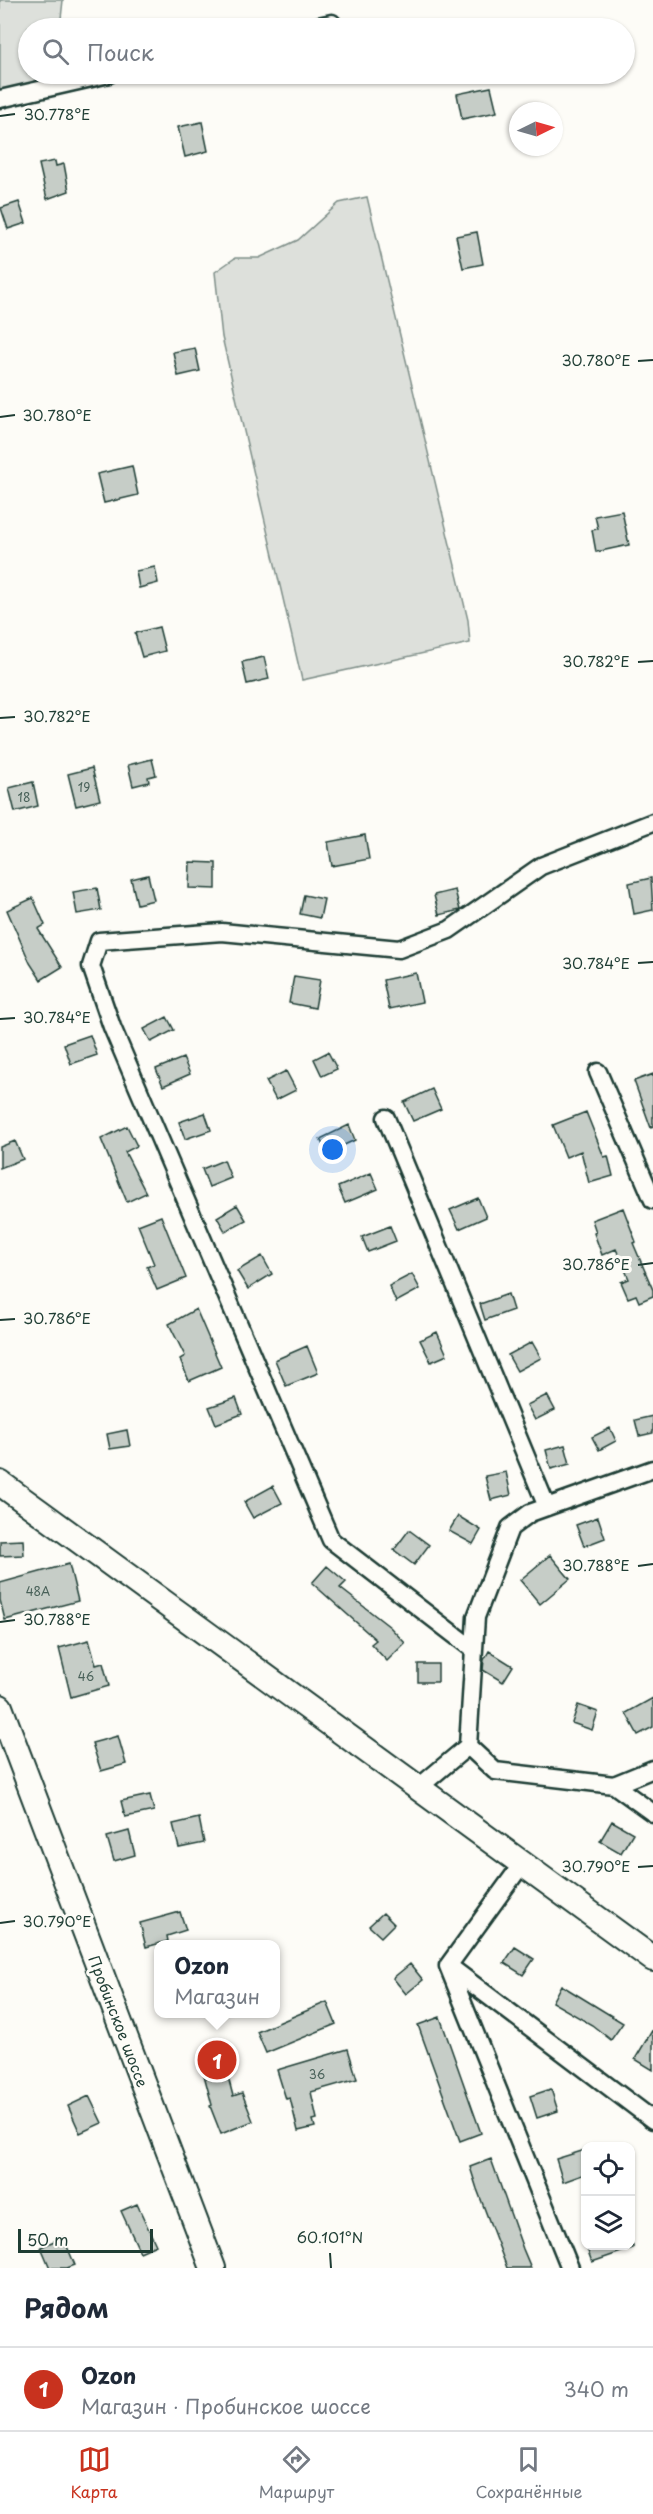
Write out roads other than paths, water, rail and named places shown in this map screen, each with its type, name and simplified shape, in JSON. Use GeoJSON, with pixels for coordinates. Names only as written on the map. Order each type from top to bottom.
{"type":"FeatureCollection","features":[{"type":"Feature","properties":{"kind":"street"},"geometry":{"type":"LineString","coordinates":[[0,99],[65,84]]}},
{"type":"Feature","properties":{"kind":"street"},"geometry":{"type":"LineString","coordinates":[[474,1650],[331,1540],[117,1037],[91,966],[99,941],[222,932],[399,949],[449,930],[541,866],[653,822]]}},
{"type":"Feature","properties":{"kind":"street"},"geometry":{"type":"LineString","coordinates":[[598,1072],[653,1200]]}},
{"type":"Feature","properties":{"kind":"street"},"geometry":{"type":"LineString","coordinates":[[386,1118],[547,1507]]}},
{"type":"Feature","properties":{"kind":"street"},"geometry":{"type":"LineString","coordinates":[[418,1788],[468,1746],[476,1617],[510,1528],[530,1513],[653,1469]]}},
{"type":"Feature","properties":{"kind":"street"},"geometry":{"type":"LineString","coordinates":[[0,1483],[653,1959]]}},
{"type":"Feature","properties":{"kind":"street","name":"Пробинское шоссе"},"geometry":{"type":"LineString","coordinates":[[0,1707],[213,2268]]}},
{"type":"Feature","properties":{"kind":"street"},"geometry":{"type":"LineString","coordinates":[[468,1746],[495,1771],[614,1785],[653,1813]]}},
{"type":"Feature","properties":{"kind":"street"},"geometry":{"type":"LineString","coordinates":[[614,1785],[653,1769]]}},
{"type":"Feature","properties":{"kind":"street"},"geometry":{"type":"LineString","coordinates":[[448,1966],[522,1864]]}},
{"type":"Feature","properties":{"kind":"street"},"geometry":{"type":"LineString","coordinates":[[448,1966],[653,2120]]}},
{"type":"Feature","properties":{"kind":"street"},"geometry":{"type":"LineString","coordinates":[[448,1966],[570,2268]]}},
{"type":"Feature","properties":{"kind":"place","name":"Ozon"},"geometry":{"type":"Point","coordinates":[217,2060]}}]}
